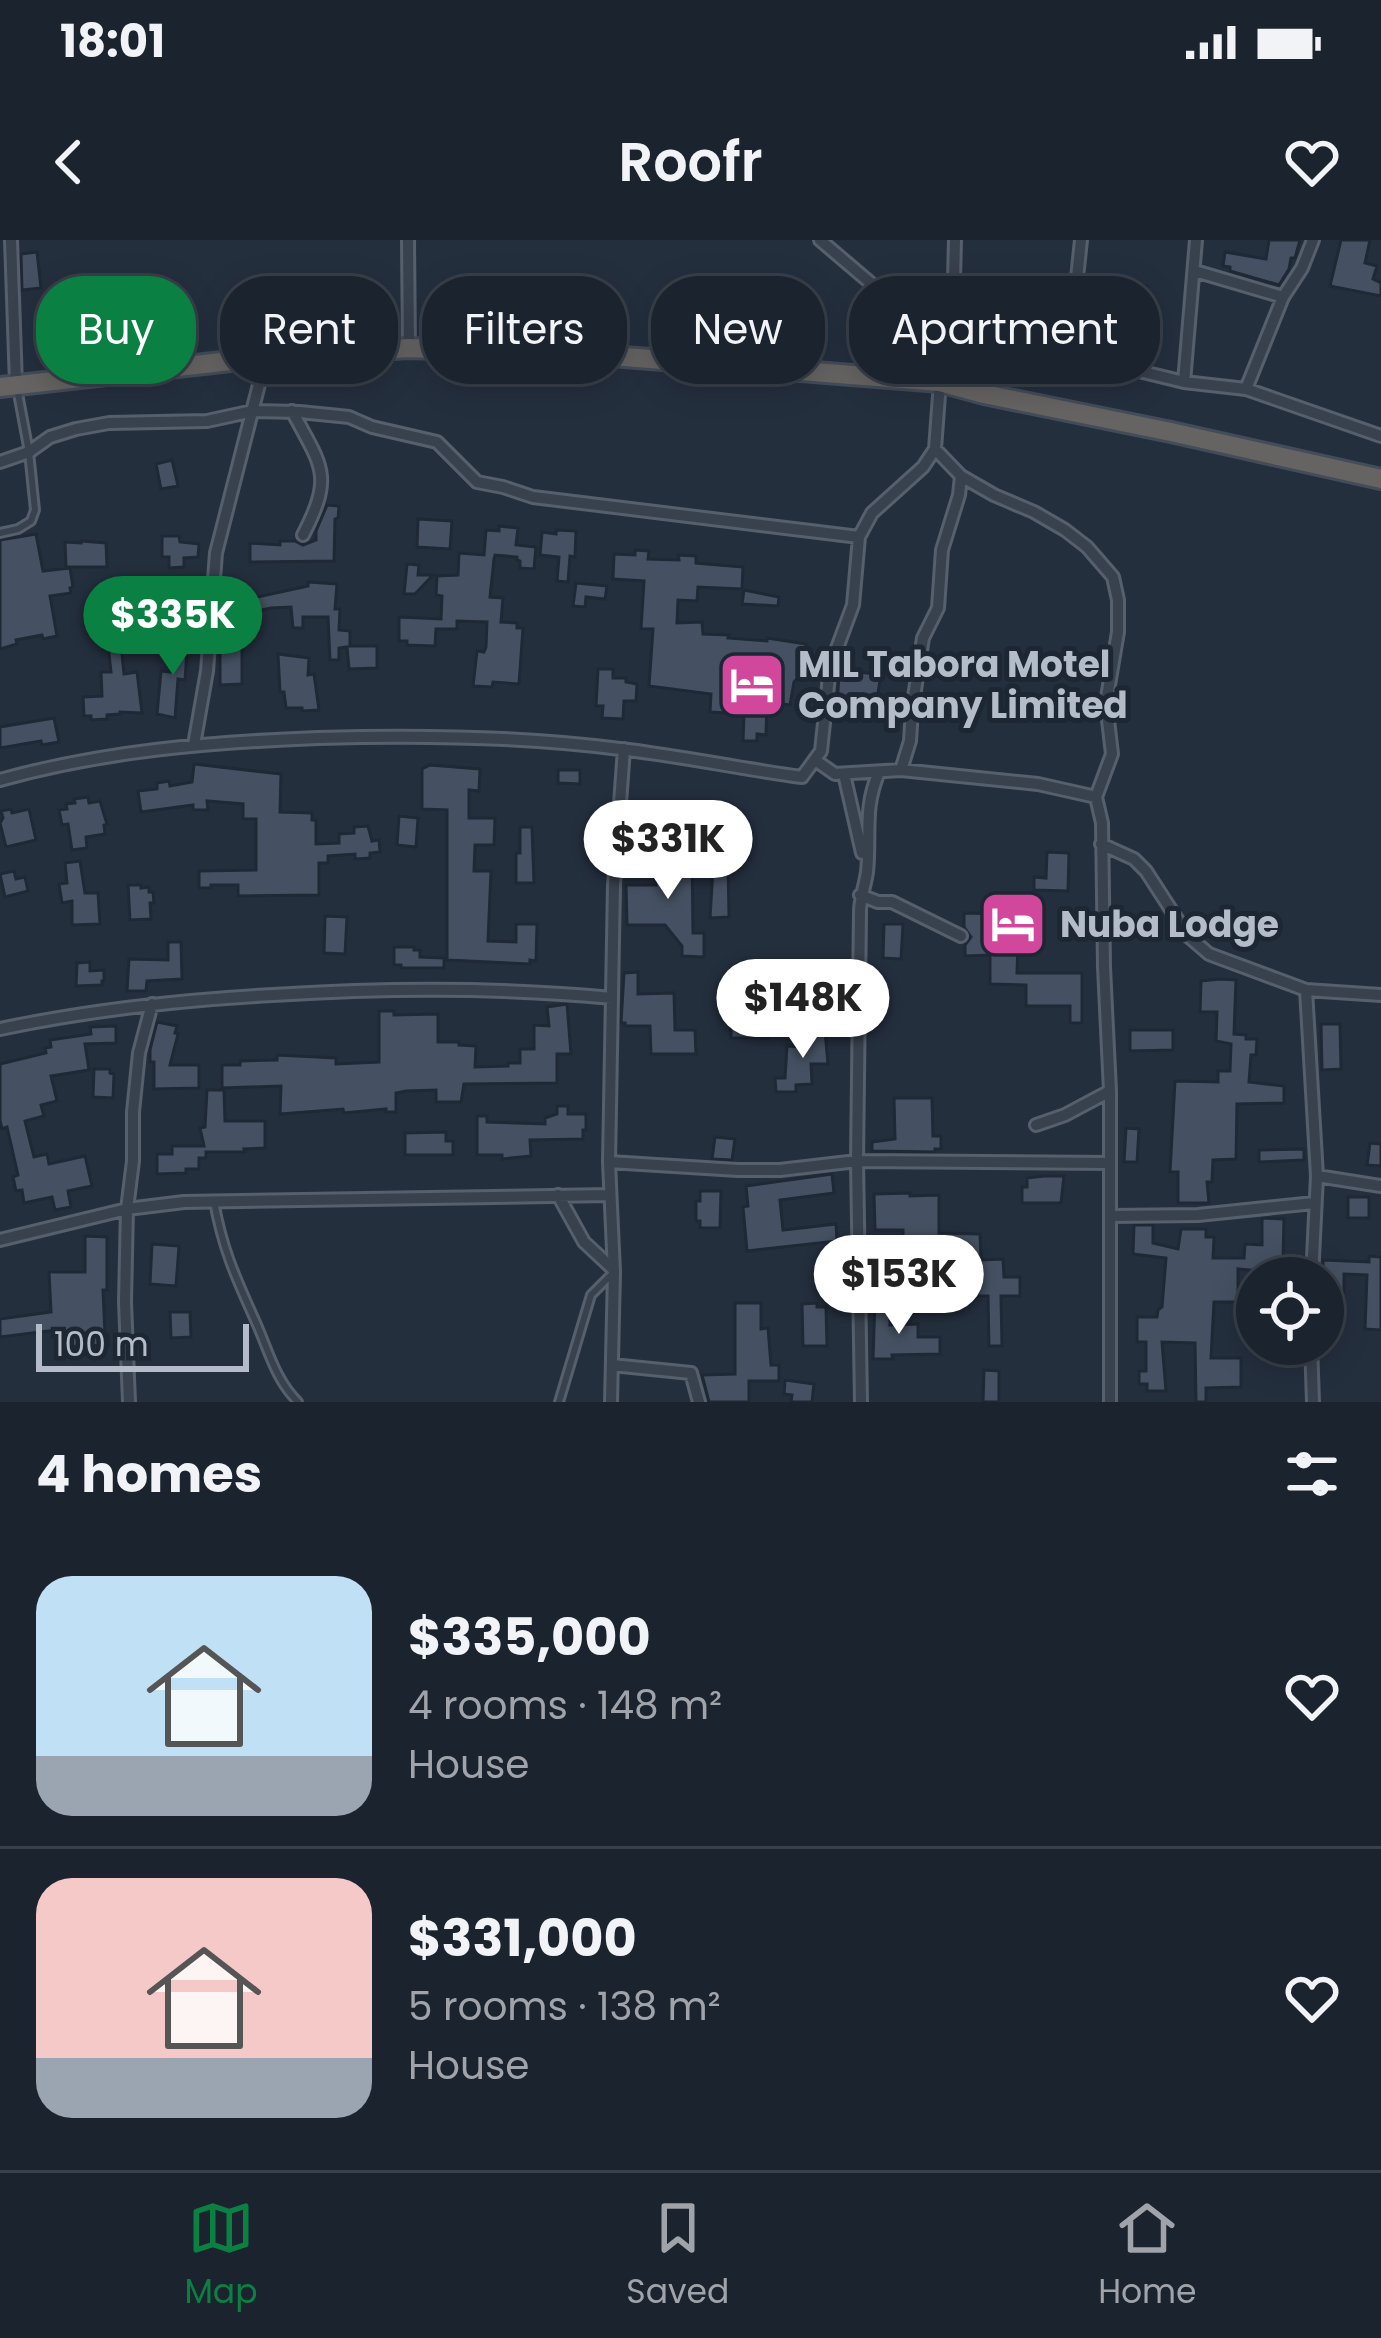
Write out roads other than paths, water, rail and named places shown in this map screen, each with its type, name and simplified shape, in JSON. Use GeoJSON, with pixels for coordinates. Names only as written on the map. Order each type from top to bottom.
{"type":"FeatureCollection","features":[{"type":"Feature","properties":{"kind":"highway"},"geometry":{"type":"LineString","coordinates":[[398,348],[612,356],[849,375]]}},
{"type":"Feature","properties":{"kind":"highway"},"geometry":{"type":"LineString","coordinates":[[8,386],[220,363]]}},
{"type":"Feature","properties":{"kind":"highway"},"geometry":{"type":"LineString","coordinates":[[947,384],[1381,479]]}},
{"type":"Feature","properties":{"kind":"street"},"geometry":{"type":"LineString","coordinates":[[8,386],[11,240]]}},
{"type":"Feature","properties":{"kind":"street"},"geometry":{"type":"LineString","coordinates":[[408,240],[409,347]]}},
{"type":"Feature","properties":{"kind":"street"},"geometry":{"type":"LineString","coordinates":[[820,240],[862,276]]}},
{"type":"Feature","properties":{"kind":"street"},"geometry":{"type":"LineString","coordinates":[[954,276],[955,240]]}},
{"type":"Feature","properties":{"kind":"street"},"geometry":{"type":"LineString","coordinates":[[1077,276],[1081,240]]}},
{"type":"Feature","properties":{"kind":"street"},"geometry":{"type":"LineString","coordinates":[[1184,382],[1196,240]]}},
{"type":"Feature","properties":{"kind":"street"},"geometry":{"type":"LineString","coordinates":[[1246,389],[1282,297],[1302,268],[1313,240]]}},
{"type":"Feature","properties":{"kind":"street"},"geometry":{"type":"LineString","coordinates":[[1195,271],[1282,297]]}},
{"type":"Feature","properties":{"kind":"street"},"geometry":{"type":"LineString","coordinates":[[1160,376],[1246,389],[1381,436]]}},
{"type":"Feature","properties":{"kind":"street"},"geometry":{"type":"LineString","coordinates":[[194,746],[207,671],[216,553],[260,384]]}},
{"type":"Feature","properties":{"kind":"street"},"geometry":{"type":"LineString","coordinates":[[0,780],[75,762],[194,746],[418,736],[624,749],[802,777],[821,751],[830,667],[854,604],[859,537],[872,513],[923,467],[934,448],[940,384]]}},
{"type":"Feature","properties":{"kind":"street"},"geometry":{"type":"LineString","coordinates":[[0,462],[29,452],[50,437],[109,423],[207,421],[253,411],[292,411],[349,417],[437,442],[477,482],[533,497],[859,537]]}},
{"type":"Feature","properties":{"kind":"street"},"geometry":{"type":"LineString","coordinates":[[292,411],[322,473],[323,486],[303,535]]}},
{"type":"Feature","properties":{"kind":"street"},"geometry":{"type":"LineString","coordinates":[[934,448],[961,476],[1065,530],[1096,555],[1113,577],[1119,613],[1106,703],[1112,754],[1096,797],[1102,823],[1110,1091],[1110,1402]]}},
{"type":"Feature","properties":{"kind":"street"},"geometry":{"type":"LineString","coordinates":[[901,770],[910,741],[923,638],[938,608],[942,550],[961,476]]}},
{"type":"Feature","properties":{"kind":"street"},"geometry":{"type":"LineString","coordinates":[[610,1402],[614,885],[624,749]]}},
{"type":"Feature","properties":{"kind":"street"},"geometry":{"type":"LineString","coordinates":[[815,760],[835,774],[901,770],[1038,784],[1096,797]]}},
{"type":"Feature","properties":{"kind":"street"},"geometry":{"type":"LineString","coordinates":[[861,1402],[860,895],[867,874],[869,794],[879,772]]}},
{"type":"Feature","properties":{"kind":"street"},"geometry":{"type":"LineString","coordinates":[[844,774],[867,874]]}},
{"type":"Feature","properties":{"kind":"street"},"geometry":{"type":"LineString","coordinates":[[1101,844],[1134,859],[1188,936],[1209,954],[1306,989],[1381,995]]}},
{"type":"Feature","properties":{"kind":"street"},"geometry":{"type":"LineString","coordinates":[[860,895],[892,902],[961,936]]}},
{"type":"Feature","properties":{"kind":"street"},"geometry":{"type":"LineString","coordinates":[[0,1029],[152,1004],[366,989],[541,991],[612,998]]}},
{"type":"Feature","properties":{"kind":"street"},"geometry":{"type":"LineString","coordinates":[[1306,989],[1317,1176],[1313,1257]]}},
{"type":"Feature","properties":{"kind":"street"},"geometry":{"type":"LineString","coordinates":[[129,1402],[128,1209],[139,1053],[152,1004]]}},
{"type":"Feature","properties":{"kind":"street"},"geometry":{"type":"LineString","coordinates":[[1036,1125],[1110,1091]]}},
{"type":"Feature","properties":{"kind":"street"},"geometry":{"type":"LineString","coordinates":[[609,1162],[779,1170],[857,1162],[1109,1163]]}},
{"type":"Feature","properties":{"kind":"street"},"geometry":{"type":"LineString","coordinates":[[1317,1176],[1381,1186]]}},
{"type":"Feature","properties":{"kind":"street"},"geometry":{"type":"LineString","coordinates":[[0,1240],[128,1209],[214,1201],[609,1195]]}},
{"type":"Feature","properties":{"kind":"street"},"geometry":{"type":"LineString","coordinates":[[558,1196],[584,1242],[613,1270]]}},
{"type":"Feature","properties":{"kind":"street"},"geometry":{"type":"LineString","coordinates":[[1110,1216],[1198,1215],[1314,1203]]}},
{"type":"Feature","properties":{"kind":"street"},"geometry":{"type":"LineString","coordinates":[[612,1365],[691,1373],[699,1402]]}},
{"type":"Feature","properties":{"kind":"street"},"geometry":{"type":"LineString","coordinates":[[1312,1365],[1313,1402]]}},
{"type":"Feature","properties":{"kind":"lane"},"geometry":{"type":"LineString","coordinates":[[0,532],[31,521],[34,510],[29,452],[8,386]]}},
{"type":"Feature","properties":{"kind":"lane"},"geometry":{"type":"LineString","coordinates":[[214,1201],[233,1274],[277,1376],[298,1402]]}},
{"type":"Feature","properties":{"kind":"lane"},"geometry":{"type":"LineString","coordinates":[[559,1402],[591,1295],[613,1270]]}},
{"type":"Feature","properties":{"kind":"place","name":"MIL Tabora Motel Company Limited"},"geometry":{"type":"Point","coordinates":[752,685]}},
{"type":"Feature","properties":{"kind":"place","name":"Nuba Lodge"},"geometry":{"type":"Point","coordinates":[1013,924]}}]}
